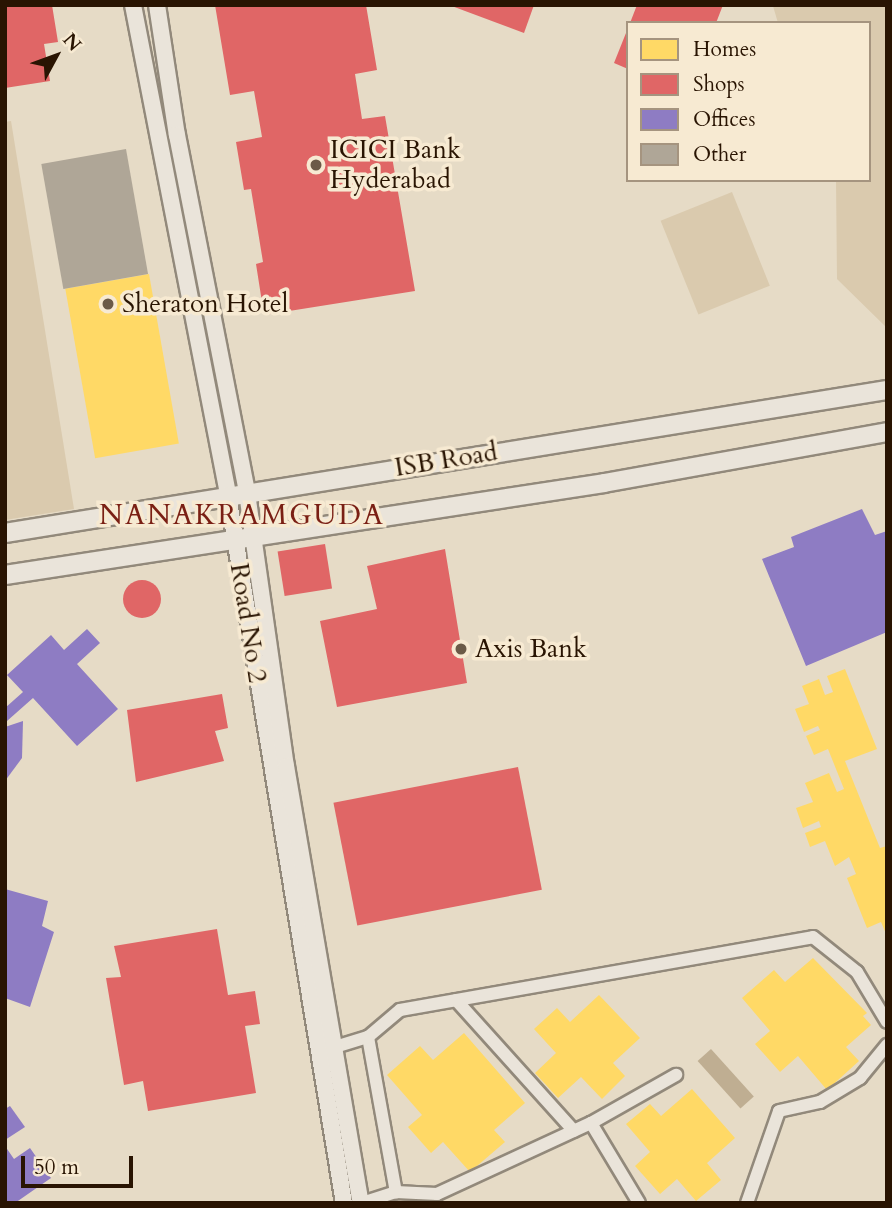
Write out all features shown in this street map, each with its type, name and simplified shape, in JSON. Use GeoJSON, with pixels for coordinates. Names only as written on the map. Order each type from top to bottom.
{"type":"FeatureCollection","features":[{"type":"Feature","properties":{"kind":"main road","name":"ISB Road"},"geometry":{"type":"LineString","coordinates":[[5,533],[887,390]]}},
{"type":"Feature","properties":{"kind":"main road","name":"ISB Road"},"geometry":{"type":"LineString","coordinates":[[5,575],[252,539],[887,432]]}},
{"type":"Feature","properties":{"kind":"street","name":"Road No 2"},"geometry":{"type":"LineString","coordinates":[[133,5],[228,495],[233,541],[344,1203]]}},
{"type":"Feature","properties":{"kind":"street","name":"Road No 2"},"geometry":{"type":"LineString","coordinates":[[157,5],[177,135],[247,493],[252,539],[361,1203]]}},
{"type":"Feature","properties":{"kind":"street"},"geometry":{"type":"LineString","coordinates":[[335,1047],[368,1037],[400,1010],[813,937],[856,972],[887,1022]]}},
{"type":"Feature","properties":{"kind":"street"},"geometry":{"type":"LineString","coordinates":[[456,1000],[574,1131]]}},
{"type":"Feature","properties":{"kind":"street"},"geometry":{"type":"LineString","coordinates":[[368,1037],[396,1192]]}},
{"type":"Feature","properties":{"kind":"street"},"geometry":{"type":"LineString","coordinates":[[747,1203],[779,1111],[820,1102],[860,1079],[887,1045]]}},
{"type":"Feature","properties":{"kind":"street"},"geometry":{"type":"LineString","coordinates":[[361,1203],[396,1192],[437,1194],[591,1123],[676,1075]]}},
{"type":"Feature","properties":{"kind":"street"},"geometry":{"type":"LineString","coordinates":[[591,1123],[639,1203]]}},
{"type":"Feature","properties":{"kind":"shaded area"},"geometry":{"type":"Polygon","coordinates":[[[887,5],[887,328],[837,279],[836,182],[871,182],[871,21],[777,21],[773,6],[887,5]]]}},
{"type":"Feature","properties":{"kind":"shaded area"},"geometry":{"type":"Polygon","coordinates":[[[11,121],[74,509],[5,520],[5,122],[11,121]]]}},
{"type":"Feature","properties":{"kind":"shaded area"},"geometry":{"type":"Polygon","coordinates":[[[732,192],[770,286],[698,314],[661,221],[732,192]]]}},
{"type":"Feature","properties":{"kind":"shaded area"},"geometry":{"type":"Polygon","coordinates":[[[711,1049],[754,1097],[740,1109],[698,1061],[711,1049]]]}},
{"type":"Feature","properties":{"kind":"building: Homes","name":"Sheraton Hotel"},"geometry":{"type":"Polygon","coordinates":[[[149,274],[179,443],[95,458],[65,289],[149,274]]]}},
{"type":"Feature","properties":{"kind":"building: Homes"},"geometry":{"type":"Polygon","coordinates":[[[845,669],[877,749],[845,761],[880,848],[887,846],[887,936],[881,922],[867,928],[847,878],[856,874],[849,857],[835,866],[825,841],[810,847],[805,833],[821,827],[819,821],[803,828],[796,808],[813,802],[805,783],[829,773],[837,792],[844,789],[828,749],[814,755],[806,736],[820,730],[818,726],[804,732],[795,709],[809,704],[802,686],[819,679],[825,695],[833,692],[827,676],[845,669]]]}},
{"type":"Feature","properties":{"kind":"building: Homes"},"geometry":{"type":"Polygon","coordinates":[[[813,958],[867,1013],[863,1016],[871,1025],[846,1047],[859,1061],[827,1090],[798,1056],[780,1072],[755,1044],[770,1031],[742,998],[774,970],[785,982],[813,958]]]}},
{"type":"Feature","properties":{"kind":"building: Homes"},"geometry":{"type":"Polygon","coordinates":[[[599,995],[640,1038],[613,1063],[625,1076],[602,1099],[581,1077],[558,1098],[535,1073],[556,1053],[534,1029],[557,1008],[570,1022],[599,995]]]}},
{"type":"Feature","properties":{"kind":"building: Homes"},"geometry":{"type":"Polygon","coordinates":[[[464,1033],[525,1103],[494,1130],[505,1142],[470,1172],[443,1142],[431,1153],[408,1127],[422,1115],[387,1075],[420,1046],[433,1060],[464,1033]]]}},
{"type":"Feature","properties":{"kind":"building: Homes"},"geometry":{"type":"Polygon","coordinates":[[[692,1089],[735,1138],[707,1163],[721,1180],[696,1201],[677,1179],[660,1194],[635,1166],[650,1152],[626,1124],[650,1104],[661,1116],[692,1089]]]}},
{"type":"Feature","properties":{"kind":"building: Shops"},"geometry":{"type":"Polygon","coordinates":[[[5,5],[52,5],[58,42],[44,44],[50,81],[5,88],[5,5]]]}},
{"type":"Feature","properties":{"kind":"building: Shops","name":"ICICI Bank Hyderabad"},"geometry":{"type":"Polygon","coordinates":[[[215,5],[366,5],[377,70],[355,74],[362,119],[385,116],[415,291],[264,315],[256,264],[263,262],[251,189],[244,190],[236,142],[262,137],[254,91],[230,95],[215,5]]]}},
{"type":"Feature","properties":{"kind":"building: Shops"},"geometry":{"type":"Polygon","coordinates":[[[449,5],[534,5],[524,33],[449,5]]]}},
{"type":"Feature","properties":{"kind":"building: Shops"},"geometry":{"type":"Polygon","coordinates":[[[637,5],[723,5],[717,21],[631,21],[637,5]]]}},
{"type":"Feature","properties":{"kind":"building: Shops"},"geometry":{"type":"Polygon","coordinates":[[[626,33],[626,68],[614,63],[626,33]]]}},
{"type":"Feature","properties":{"kind":"building: Shops"},"geometry":{"type":"Polygon","coordinates":[[[325,544],[332,588],[285,596],[278,552],[325,544]]]}},
{"type":"Feature","properties":{"kind":"building: Shops"},"geometry":{"type":"Polygon","coordinates":[[[445,549],[467,683],[337,707],[320,621],[377,609],[367,566],[445,549]]]}},
{"type":"Feature","properties":{"kind":"building: Shops"},"geometry":{"type":"Polygon","coordinates":[[[142,580],[155,586],[161,599],[155,612],[142,618],[129,612],[123,599],[129,586],[142,580]]]}},
{"type":"Feature","properties":{"kind":"building: Shops"},"geometry":{"type":"Polygon","coordinates":[[[222,694],[228,728],[215,731],[224,761],[136,782],[127,710],[222,694]]]}},
{"type":"Feature","properties":{"kind":"building: Shops"},"geometry":{"type":"Polygon","coordinates":[[[518,767],[542,890],[357,926],[333,803],[518,767]]]}},
{"type":"Feature","properties":{"kind":"building: Shops"},"geometry":{"type":"Polygon","coordinates":[[[217,929],[228,995],[255,991],[260,1024],[245,1026],[256,1093],[148,1111],[143,1081],[124,1085],[106,978],[121,977],[114,946],[217,929]]]}},
{"type":"Feature","properties":{"kind":"building: Offices"},"geometry":{"type":"Polygon","coordinates":[[[862,509],[875,535],[887,531],[887,632],[806,666],[762,559],[794,547],[791,537],[862,509]]]}},
{"type":"Feature","properties":{"kind":"building: Offices"},"geometry":{"type":"Polygon","coordinates":[[[87,629],[100,643],[77,664],[118,709],[77,746],[33,698],[7,721],[5,708],[23,692],[7,675],[51,635],[64,650],[87,629]]]}},
{"type":"Feature","properties":{"kind":"building: Offices"},"geometry":{"type":"Polygon","coordinates":[[[23,721],[22,758],[5,781],[5,727],[23,721]]]}},
{"type":"Feature","properties":{"kind":"building: Offices"},"geometry":{"type":"Polygon","coordinates":[[[5,889],[48,901],[42,926],[54,932],[30,1007],[5,998],[5,889]]]}},
{"type":"Feature","properties":{"kind":"building: Offices"},"geometry":{"type":"Polygon","coordinates":[[[10,1106],[25,1127],[5,1140],[5,1109],[10,1106]]]}},
{"type":"Feature","properties":{"kind":"building: Offices"},"geometry":{"type":"Polygon","coordinates":[[[5,1146],[14,1159],[30,1148],[51,1178],[15,1203],[5,1203],[5,1146]]]}},
{"type":"Feature","properties":{"kind":"building: Other"},"geometry":{"type":"Polygon","coordinates":[[[126,149],[148,274],[63,289],[41,164],[126,149]]]}},
{"type":"Feature","properties":{"kind":"place","name":"ICICI Bank Hyderabad"},"geometry":{"type":"Point","coordinates":[316,165]}},
{"type":"Feature","properties":{"kind":"place","name":"Sheraton Hotel"},"geometry":{"type":"Point","coordinates":[108,304]}},
{"type":"Feature","properties":{"kind":"place","name":"Axis Bank"},"geometry":{"type":"Point","coordinates":[461,649]}},
{"type":"Feature","properties":{"kind":"district","name":"NANAKRAMGUDA"},"geometry":{"type":"Point","coordinates":[242,515]}}]}
